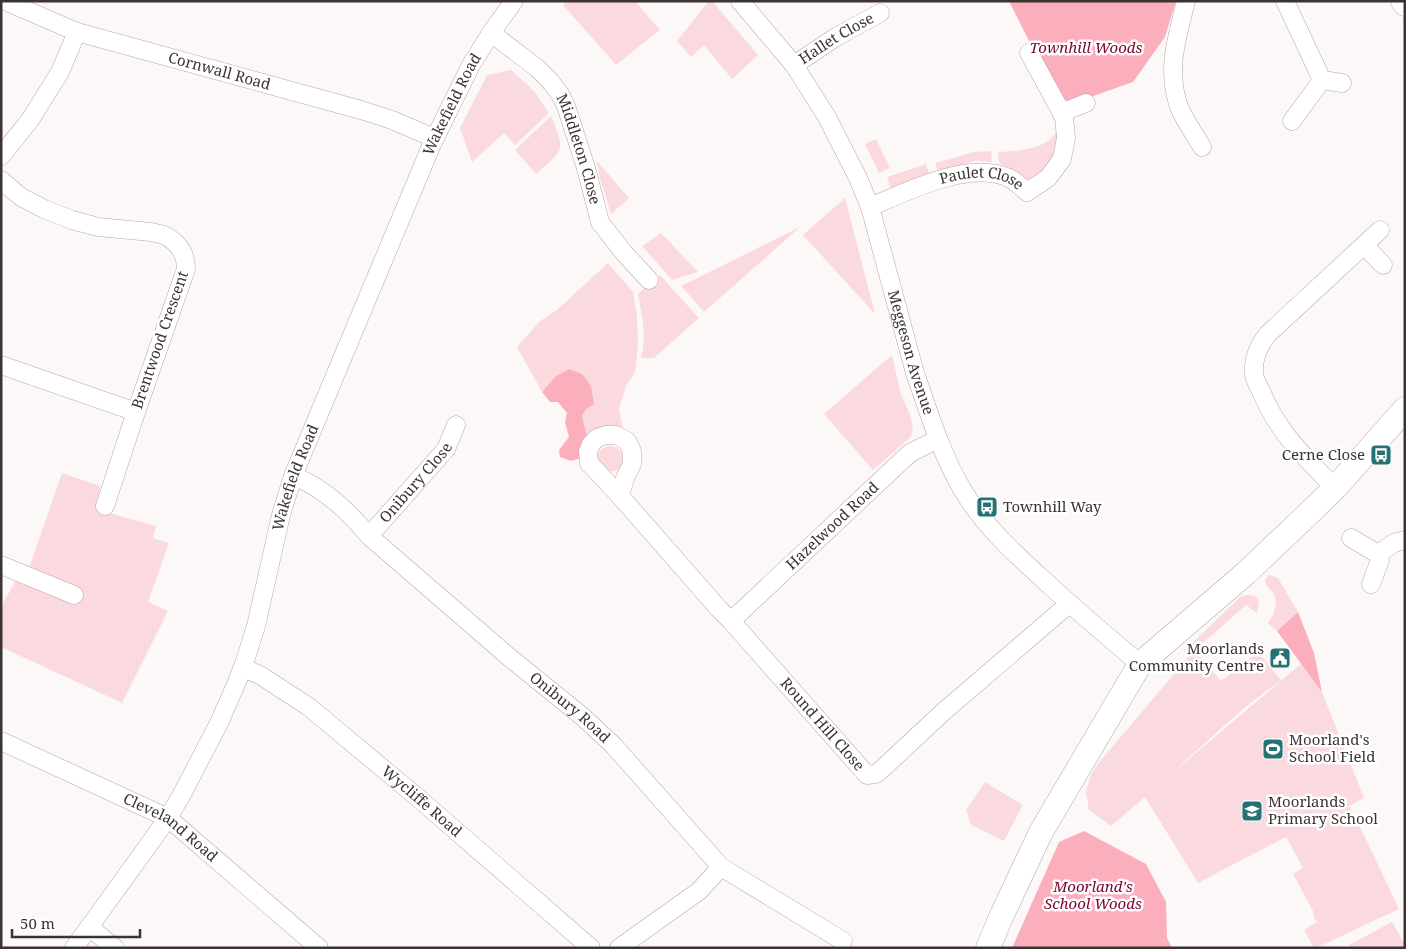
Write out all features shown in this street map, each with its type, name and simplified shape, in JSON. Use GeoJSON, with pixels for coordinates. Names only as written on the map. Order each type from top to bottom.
{"type":"FeatureCollection","features":[{"type":"Feature","properties":{"kind":"street","name":"Cornwall Road"},"geometry":{"type":"LineString","coordinates":[[5,1],[77,32],[361,110],[392,120],[434,138]]}},
{"type":"Feature","properties":{"kind":"street","name":"Wakefield Road"},"geometry":{"type":"LineString","coordinates":[[74,948],[168,818],[219,722],[243,668],[256,626],[280,515],[293,476],[434,138],[471,65],[514,1]]}},
{"type":"Feature","properties":{"kind":"street","name":"Meggeson Avenue"},"geometry":{"type":"LineString","coordinates":[[740,1],[794,65],[827,117],[858,178],[870,207],[916,373],[938,439],[962,490],[989,527],[1013,552],[1069,604],[1140,664]]}},
{"type":"Feature","properties":{"kind":"street"},"geometry":{"type":"LineString","coordinates":[[1186,1],[1174,50],[1173,82],[1180,108],[1202,147]]}},
{"type":"Feature","properties":{"kind":"street"},"geometry":{"type":"LineString","coordinates":[[1285,1],[1322,80]]}},
{"type":"Feature","properties":{"kind":"street","name":"Hallet Close"},"geometry":{"type":"LineString","coordinates":[[794,65],[836,37],[880,13]]}},
{"type":"Feature","properties":{"kind":"street"},"geometry":{"type":"LineString","coordinates":[[1,156],[30,120],[60,72],[77,32]]}},
{"type":"Feature","properties":{"kind":"street","name":"Middleton Close"},"geometry":{"type":"LineString","coordinates":[[491,33],[537,68],[560,94],[569,114],[586,168],[600,222],[624,253],[649,280]]}},
{"type":"Feature","properties":{"kind":"street","name":"Paulet Close"},"geometry":{"type":"LineString","coordinates":[[870,207],[917,186],[956,175],[983,171],[1010,178],[1027,192],[1048,178],[1062,159],[1066,138],[1064,117],[1029,53]]}},
{"type":"Feature","properties":{"kind":"street"},"geometry":{"type":"LineString","coordinates":[[1322,80],[1342,82]]}},
{"type":"Feature","properties":{"kind":"street"},"geometry":{"type":"LineString","coordinates":[[1292,121],[1322,80]]}},
{"type":"Feature","properties":{"kind":"street"},"geometry":{"type":"LineString","coordinates":[[1061,113],[1086,103]]}},
{"type":"Feature","properties":{"kind":"street","name":"Brentwood Crescent"},"geometry":{"type":"LineString","coordinates":[[1,180],[21,197],[72,220],[98,227],[164,235],[180,246],[186,262],[186,269],[105,506]]}},
{"type":"Feature","properties":{"kind":"street"},"geometry":{"type":"LineString","coordinates":[[1335,488],[1296,449],[1276,421],[1254,375],[1255,359],[1259,346],[1268,334],[1380,230]]}},
{"type":"Feature","properties":{"kind":"street"},"geometry":{"type":"LineString","coordinates":[[1364,245],[1383,265]]}},
{"type":"Feature","properties":{"kind":"street"},"geometry":{"type":"LineString","coordinates":[[1,365],[136,412]]}},
{"type":"Feature","properties":{"kind":"street"},"geometry":{"type":"LineString","coordinates":[[988,948],[1041,832],[1140,664],[1246,573],[1335,488],[1405,409]]}},
{"type":"Feature","properties":{"kind":"street","name":"Onibury Close"},"geometry":{"type":"LineString","coordinates":[[369,536],[446,448],[456,425]]}},
{"type":"Feature","properties":{"kind":"street","name":"Hazelwood Road"},"geometry":{"type":"LineString","coordinates":[[731,621],[910,453],[938,439]]}},
{"type":"Feature","properties":{"kind":"street","name":"Onibury Road"},"geometry":{"type":"LineString","coordinates":[[293,476],[310,482],[319,489],[355,520],[369,536],[509,657],[583,717],[614,746],[721,867],[843,941]]}},
{"type":"Feature","properties":{"kind":"street","name":"Round Hill Close"},"geometry":{"type":"LineString","coordinates":[[620,496],[867,775],[876,774],[881,770],[942,713],[1069,604]]}},
{"type":"Feature","properties":{"kind":"street"},"geometry":{"type":"LineString","coordinates":[[1350,538],[1378,554],[1380,560],[1371,584]]}},
{"type":"Feature","properties":{"kind":"street"},"geometry":{"type":"LineString","coordinates":[[1378,554],[1394,543],[1405,540]]}},
{"type":"Feature","properties":{"kind":"street"},"geometry":{"type":"LineString","coordinates":[[1,565],[74,595]]}},
{"type":"Feature","properties":{"kind":"street","name":"Wycliffe Road"},"geometry":{"type":"LineString","coordinates":[[243,668],[260,675],[309,707],[424,803],[591,948]]}},
{"type":"Feature","properties":{"kind":"street","name":"Cleveland Road"},"geometry":{"type":"LineString","coordinates":[[1,741],[168,818],[319,948]]}},
{"type":"Feature","properties":{"kind":"street"},"geometry":{"type":"LineString","coordinates":[[619,948],[698,891],[721,867]]}},
{"type":"Feature","properties":{"kind":"street"},"geometry":{"type":"LineString","coordinates":[[89,927],[115,948]]}},
{"type":"Feature","properties":{"kind":"shaded area"},"geometry":{"type":"Polygon","coordinates":[[[566,1],[635,1],[660,30],[616,65],[563,5],[566,1]]]}},
{"type":"Feature","properties":{"kind":"shaded area"},"geometry":{"type":"Polygon","coordinates":[[[709,1],[712,1],[758,55],[732,79],[704,45],[691,57],[677,41],[709,1]]]}},
{"type":"Feature","properties":{"kind":"shaded area"},"geometry":{"type":"Polygon","coordinates":[[[511,70],[535,92],[549,113],[515,145],[504,133],[472,162],[460,128],[487,75],[511,70]]]}},
{"type":"Feature","properties":{"kind":"shaded area"},"geometry":{"type":"Polygon","coordinates":[[[551,116],[559,136],[560,149],[552,160],[536,174],[515,150],[551,116]]]}},
{"type":"Feature","properties":{"kind":"shaded area"},"geometry":{"type":"Polygon","coordinates":[[[1058,124],[1060,136],[1057,148],[1051,162],[1036,178],[1030,180],[999,163],[998,152],[1028,149],[1043,144],[1054,135],[1058,124]]]}},
{"type":"Feature","properties":{"kind":"shaded area"},"geometry":{"type":"Polygon","coordinates":[[[876,139],[890,168],[879,173],[865,144],[876,139]]]}},
{"type":"Feature","properties":{"kind":"shaded area"},"geometry":{"type":"Polygon","coordinates":[[[991,151],[992,162],[976,161],[938,171],[935,163],[974,152],[991,151]]]}},
{"type":"Feature","properties":{"kind":"shaded area"},"geometry":{"type":"Polygon","coordinates":[[[597,161],[629,198],[611,214],[600,179],[597,161]]]}},
{"type":"Feature","properties":{"kind":"shaded area"},"geometry":{"type":"Polygon","coordinates":[[[926,164],[930,176],[891,189],[887,177],[926,164]]]}},
{"type":"Feature","properties":{"kind":"shaded area"},"geometry":{"type":"Polygon","coordinates":[[[845,198],[875,314],[803,235],[845,198]]]}},
{"type":"Feature","properties":{"kind":"shaded area"},"geometry":{"type":"Polygon","coordinates":[[[800,227],[704,312],[681,286],[800,227]]]}},
{"type":"Feature","properties":{"kind":"shaded area"},"geometry":{"type":"Polygon","coordinates":[[[661,233],[698,272],[672,280],[642,246],[661,233]]]}},
{"type":"Feature","properties":{"kind":"shaded area"},"geometry":{"type":"Polygon","coordinates":[[[608,263],[633,292],[637,317],[638,344],[635,373],[626,386],[619,409],[623,429],[587,437],[582,416],[586,409],[582,374],[569,369],[556,376],[542,392],[517,347],[540,321],[557,310],[608,263]]]}},
{"type":"Feature","properties":{"kind":"shaded area"},"geometry":{"type":"Polygon","coordinates":[[[660,275],[699,318],[654,358],[641,358],[644,334],[638,294],[660,275]]]}},
{"type":"Feature","properties":{"kind":"shaded area"},"geometry":{"type":"Polygon","coordinates":[[[892,355],[900,391],[913,427],[911,437],[873,470],[824,414],[892,355]]]}},
{"type":"Feature","properties":{"kind":"shaded area"},"geometry":{"type":"Polygon","coordinates":[[[610,446],[619,450],[623,459],[619,468],[610,472],[601,468],[597,459],[601,450],[610,446]]]}},
{"type":"Feature","properties":{"kind":"shaded area"},"geometry":{"type":"Polygon","coordinates":[[[62,473],[100,486],[99,506],[102,511],[156,526],[153,538],[169,543],[148,602],[168,611],[122,703],[1,647],[1,607],[17,578],[29,568],[62,473]]]}},
{"type":"Feature","properties":{"kind":"shaded area"},"geometry":{"type":"Polygon","coordinates":[[[1269,575],[1278,578],[1298,612],[1277,631],[1268,623],[1276,605],[1275,597],[1265,582],[1269,575]]]}},
{"type":"Feature","properties":{"kind":"shaded area","name":"Moorlands Primary School"},"geometry":{"type":"Polygon","coordinates":[[[1241,596],[1255,596],[1259,601],[1257,613],[1246,605],[1195,650],[1221,681],[1258,652],[1281,680],[1243,709],[1165,779],[1302,663],[1322,692],[1364,798],[1349,806],[1399,909],[1316,948],[1314,948],[1304,930],[1317,922],[1293,874],[1303,868],[1286,837],[1198,883],[1145,797],[1111,826],[1089,810],[1086,792],[1090,777],[1097,765],[1194,650],[1184,651],[1241,596]]]}},
{"type":"Feature","properties":{"kind":"shaded area"},"geometry":{"type":"Polygon","coordinates":[[[985,782],[1023,805],[1004,841],[971,825],[966,810],[985,782]]]}},
{"type":"Feature","properties":{"kind":"shaded area"},"geometry":{"type":"Polygon","coordinates":[[[1392,922],[1405,948],[1350,948],[1349,945],[1392,922]]]}},
{"type":"Feature","properties":{"kind":"green space","name":"Townhill Woods"},"geometry":{"type":"Polygon","coordinates":[[[1009,1],[1176,1],[1165,37],[1133,82],[1076,102],[1058,99],[1009,1]]]}},
{"type":"Feature","properties":{"kind":"green space"},"geometry":{"type":"Polygon","coordinates":[[[569,369],[582,374],[591,386],[594,404],[586,409],[582,416],[587,437],[584,457],[571,461],[560,457],[559,450],[569,437],[565,422],[567,413],[558,402],[550,402],[542,392],[556,376],[569,369]]]}},
{"type":"Feature","properties":{"kind":"green space"},"geometry":{"type":"Polygon","coordinates":[[[1298,612],[1314,653],[1322,692],[1277,631],[1298,612]]]}},
{"type":"Feature","properties":{"kind":"green space","name":"Moorland's School Woods"},"geometry":{"type":"Polygon","coordinates":[[[1084,831],[1146,864],[1166,902],[1167,938],[1172,948],[1012,948],[1059,842],[1084,831]]]}},
{"type":"Feature","properties":{"kind":"place","name":"Cerne Close"},"geometry":{"type":"Point","coordinates":[1381,455]}},
{"type":"Feature","properties":{"kind":"place","name":"Townhill Way"},"geometry":{"type":"Point","coordinates":[987,507]}},
{"type":"Feature","properties":{"kind":"place","name":"Moorlands Community Centre"},"geometry":{"type":"Point","coordinates":[1280,658]}},
{"type":"Feature","properties":{"kind":"place","name":"Moorland's School Field"},"geometry":{"type":"Point","coordinates":[1273,749]}},
{"type":"Feature","properties":{"kind":"place","name":"Moorlands Primary School"},"geometry":{"type":"Point","coordinates":[1252,811]}}]}
